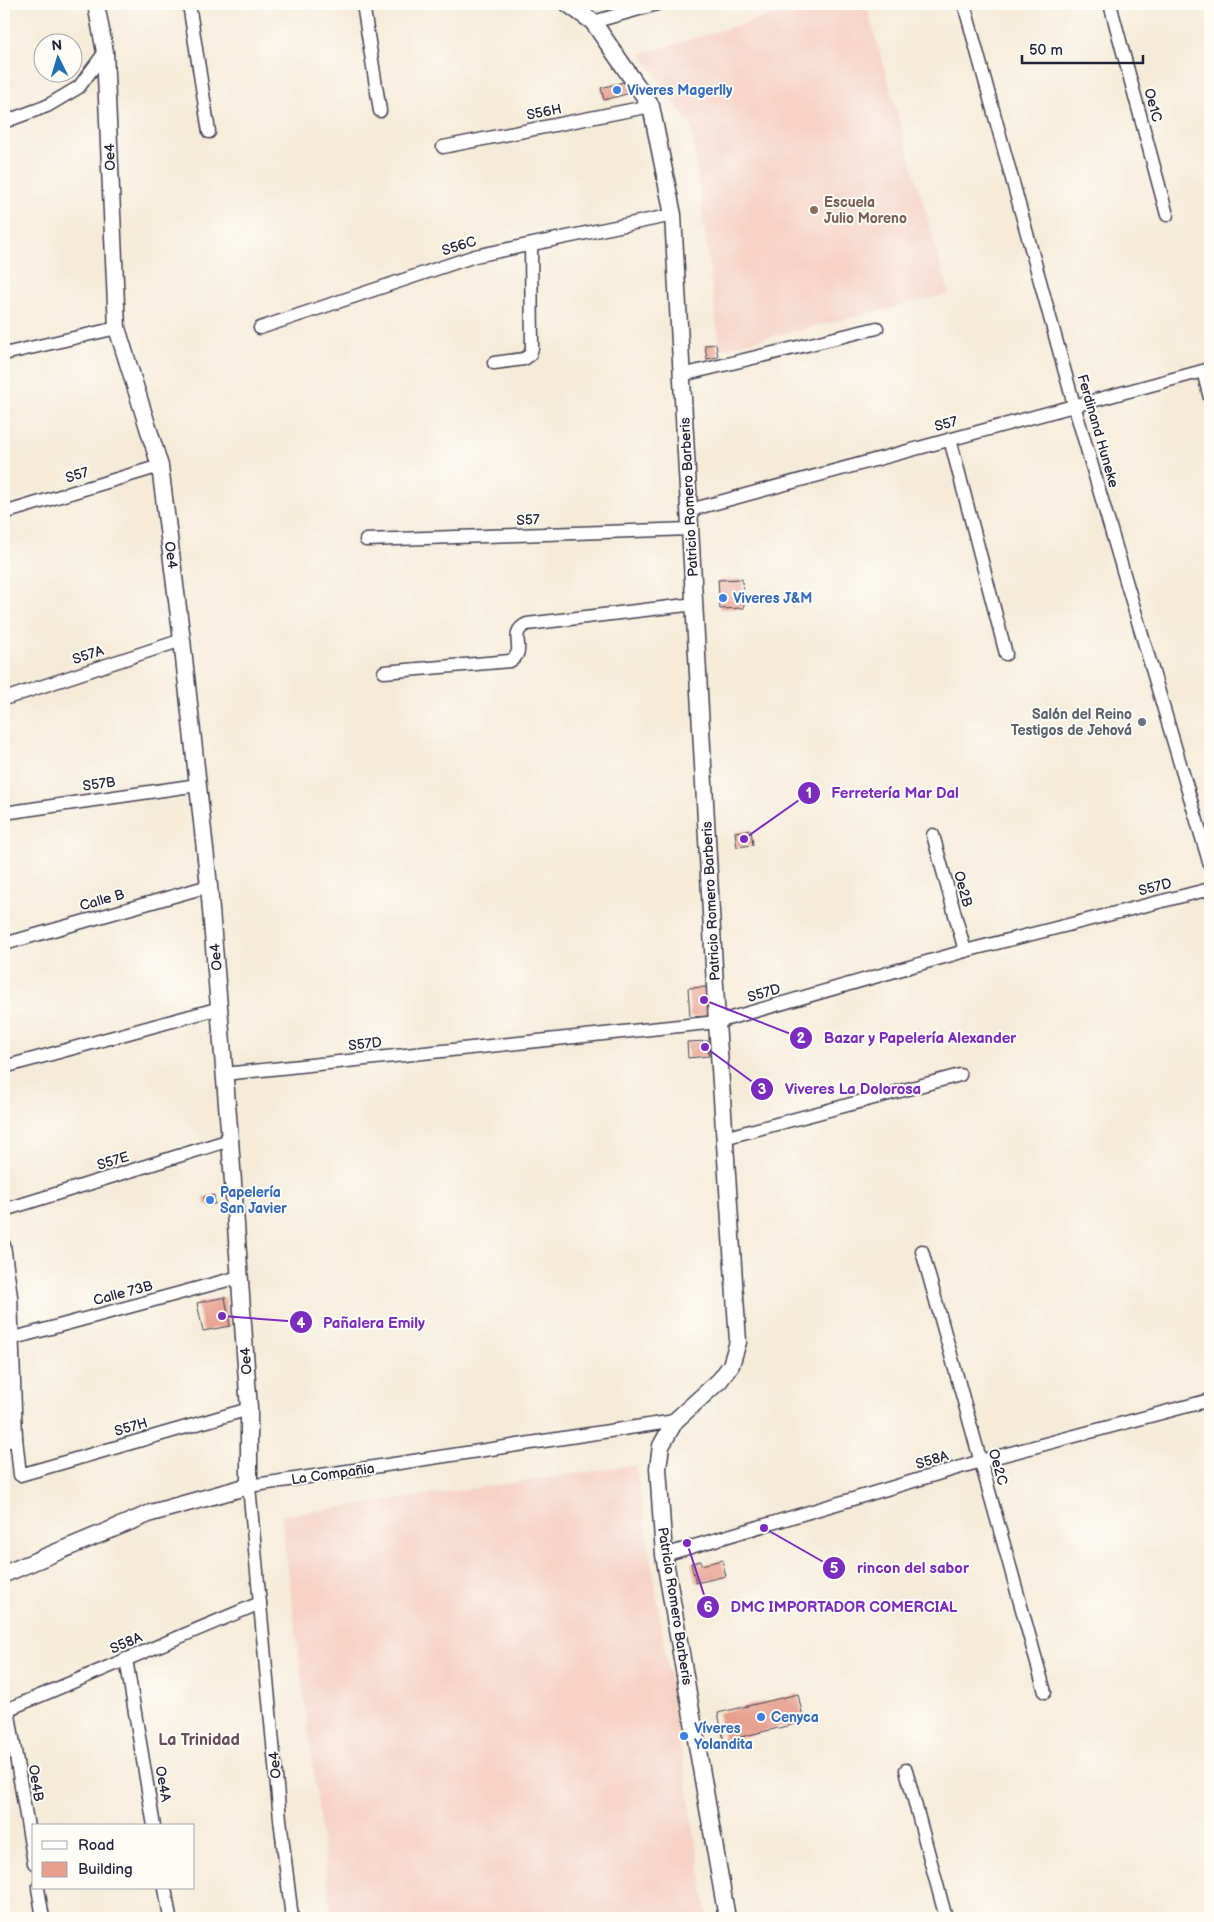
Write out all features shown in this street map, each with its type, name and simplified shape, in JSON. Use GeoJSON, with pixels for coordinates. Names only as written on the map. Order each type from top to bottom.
{"type":"FeatureCollection","features":[{"type":"Feature","properties":{"kind":"street","name":"Oe4"},"geometry":{"type":"LineString","coordinates":[[96,4],[105,52],[117,328],[160,466],[182,640],[209,886],[250,1408],[250,1486],[280,1818],[292,1918]]}},
{"type":"Feature","properties":{"kind":"street"},"geometry":{"type":"LineString","coordinates":[[189,4],[209,132]]}},
{"type":"Feature","properties":{"kind":"street"},"geometry":{"type":"LineString","coordinates":[[363,4],[380,111]]}},
{"type":"Feature","properties":{"kind":"street","name":"Patricio Romero Barberis"},"geometry":{"type":"LineString","coordinates":[[568,4],[594,22],[651,106],[673,215],[717,1022],[738,1342],[730,1365],[720,1380],[675,1422],[661,1446],[658,1468],[664,1555],[727,1918]]}},
{"type":"Feature","properties":{"kind":"street"},"geometry":{"type":"LineString","coordinates":[[594,22],[658,4]]}},
{"type":"Feature","properties":{"kind":"street","name":"Ferdinand Huneke"},"geometry":{"type":"LineString","coordinates":[[964,4],[1074,406],[1210,865]]}},
{"type":"Feature","properties":{"kind":"street","name":"Oe1C"},"geometry":{"type":"LineString","coordinates":[[1110,4],[1167,215]]}},
{"type":"Feature","properties":{"kind":"street"},"geometry":{"type":"LineString","coordinates":[[4,122],[47,106],[79,87],[105,52]]}},
{"type":"Feature","properties":{"kind":"street","name":"S56H"},"geometry":{"type":"LineString","coordinates":[[443,147],[651,106]]}},
{"type":"Feature","properties":{"kind":"street","name":"S56C"},"geometry":{"type":"LineString","coordinates":[[260,328],[475,256],[673,215]]}},
{"type":"Feature","properties":{"kind":"street"},"geometry":{"type":"LineString","coordinates":[[494,363],[524,359],[530,355],[532,348],[530,244]]}},
{"type":"Feature","properties":{"kind":"street"},"geometry":{"type":"LineString","coordinates":[[4,354],[117,328]]}},
{"type":"Feature","properties":{"kind":"street"},"geometry":{"type":"LineString","coordinates":[[682,374],[877,328]]}},
{"type":"Feature","properties":{"kind":"street"},"geometry":{"type":"LineString","coordinates":[[1207,370],[1210,398]]}},
{"type":"Feature","properties":{"kind":"street","name":"S57"},"geometry":{"type":"LineString","coordinates":[[690,510],[1207,370]]}},
{"type":"Feature","properties":{"kind":"street"},"geometry":{"type":"LineString","coordinates":[[950,439],[1006,654]]}},
{"type":"Feature","properties":{"kind":"street","name":"S57"},"geometry":{"type":"LineString","coordinates":[[4,513],[160,466]]}},
{"type":"Feature","properties":{"kind":"street","name":"S57"},"geometry":{"type":"LineString","coordinates":[[366,540],[691,529]]}},
{"type":"Feature","properties":{"kind":"street"},"geometry":{"type":"LineString","coordinates":[[384,672],[510,661],[516,658],[518,652],[517,633],[520,627],[527,624],[695,604]]}},
{"type":"Feature","properties":{"kind":"street","name":"S57A"},"geometry":{"type":"LineString","coordinates":[[4,698],[182,640]]}},
{"type":"Feature","properties":{"kind":"street","name":"S57B"},"geometry":{"type":"LineString","coordinates":[[4,813],[198,785]]}},
{"type":"Feature","properties":{"kind":"street","name":"Oe2B"},"geometry":{"type":"LineString","coordinates":[[933,835],[965,951]]}},
{"type":"Feature","properties":{"kind":"street","name":"Calle B"},"geometry":{"type":"LineString","coordinates":[[4,944],[209,886]]}},
{"type":"Feature","properties":{"kind":"street","name":"S57D"},"geometry":{"type":"LineString","coordinates":[[224,1074],[717,1022],[965,951],[1210,889]]}},
{"type":"Feature","properties":{"kind":"street"},"geometry":{"type":"LineString","coordinates":[[4,1067],[220,1008]]}},
{"type":"Feature","properties":{"kind":"street"},"geometry":{"type":"LineString","coordinates":[[724,1138],[960,1075]]}},
{"type":"Feature","properties":{"kind":"street","name":"S57E"},"geometry":{"type":"LineString","coordinates":[[4,1210],[230,1140]]}},
{"type":"Feature","properties":{"kind":"street"},"geometry":{"type":"LineString","coordinates":[[4,1245],[8,1298],[14,1338],[16,1438],[4,1443]]}},
{"type":"Feature","properties":{"kind":"street","name":"Oe2C"},"geometry":{"type":"LineString","coordinates":[[922,1251],[1046,1692]]}},
{"type":"Feature","properties":{"kind":"street","name":"Calle 73B"},"geometry":{"type":"LineString","coordinates":[[14,1338],[239,1277]]}},
{"type":"Feature","properties":{"kind":"street","name":"S58A"},"geometry":{"type":"LineString","coordinates":[[664,1555],[981,1462],[1210,1400]]}},
{"type":"Feature","properties":{"kind":"street","name":"S57H"},"geometry":{"type":"LineString","coordinates":[[16,1438],[20,1475],[250,1408]]}},
{"type":"Feature","properties":{"kind":"street","name":"La Compañia"},"geometry":{"type":"LineString","coordinates":[[4,1574],[151,1512],[250,1486],[675,1422]]}},
{"type":"Feature","properties":{"kind":"street","name":"S58A"},"geometry":{"type":"LineString","coordinates":[[6,1710],[260,1603]]}},
{"type":"Feature","properties":{"kind":"street","name":"Oe4A"},"geometry":{"type":"LineString","coordinates":[[126,1659],[154,1824]]}},
{"type":"Feature","properties":{"kind":"street","name":"Oe4B"},"geometry":{"type":"LineString","coordinates":[[6,1710],[32,1852]]}},
{"type":"Feature","properties":{"kind":"street"},"geometry":{"type":"LineString","coordinates":[[906,1770],[946,1918]]}},
{"type":"Feature","properties":{"kind":"street"},"geometry":{"type":"LineString","coordinates":[[38,1890],[43,1918]]}},
{"type":"Feature","properties":{"kind":"street"},"geometry":{"type":"LineString","coordinates":[[165,1890],[170,1918]]}},
{"type":"Feature","properties":{"kind":"shaded area","name":"Escuela Julio Moreno"},"geometry":{"type":"Polygon","coordinates":[[[811,4],[866,4],[949,294],[720,349],[691,127],[641,54],[811,4]]]}},
{"type":"Feature","properties":{"kind":"shaded area"},"geometry":{"type":"Polygon","coordinates":[[[636,1465],[708,1918],[332,1918],[281,1516],[636,1465]]]}},
{"type":"Feature","properties":{"kind":"building","name":"Viveres Magerlly"},"geometry":{"type":"Polygon","coordinates":[[[627,81],[634,92],[604,100],[601,88],[627,81]]]}},
{"type":"Feature","properties":{"kind":"building"},"geometry":{"type":"Polygon","coordinates":[[[716,344],[718,357],[707,359],[705,345],[716,344]]]}},
{"type":"Feature","properties":{"kind":"building"},"geometry":{"type":"Polygon","coordinates":[[[742,579],[744,608],[720,609],[718,580],[742,579]]]}},
{"type":"Feature","properties":{"kind":"building"},"geometry":{"type":"Polygon","coordinates":[[[751,830],[753,845],[737,847],[735,832],[751,830]]]}},
{"type":"Feature","properties":{"kind":"building"},"geometry":{"type":"Polygon","coordinates":[[[708,987],[710,1016],[690,1017],[688,988],[708,987]]]}},
{"type":"Feature","properties":{"kind":"building"},"geometry":{"type":"Polygon","coordinates":[[[708,1041],[709,1056],[688,1058],[687,1042],[708,1041]]]}},
{"type":"Feature","properties":{"kind":"building","name":"Papelería San Javier"},"geometry":{"type":"Polygon","coordinates":[[[214,1195],[215,1204],[205,1205],[204,1197],[214,1195]]]}},
{"type":"Feature","properties":{"kind":"building"},"geometry":{"type":"Polygon","coordinates":[[[225,1297],[230,1326],[203,1331],[197,1303],[225,1297]]]}},
{"type":"Feature","properties":{"kind":"building"},"geometry":{"type":"Polygon","coordinates":[[[722,1560],[726,1576],[696,1583],[691,1563],[701,1561],[701,1565],[722,1560]]]}},
{"type":"Feature","properties":{"kind":"building","name":"Cenyca"},"geometry":{"type":"Polygon","coordinates":[[[798,1694],[804,1722],[724,1741],[718,1713],[798,1694]]]}},
{"type":"Feature","properties":{"kind":"place","name":"Viveres Magerlly"},"geometry":{"type":"Point","coordinates":[617,90]}},
{"type":"Feature","properties":{"kind":"place","name":"Escuela Julio Moreno"},"geometry":{"type":"Point","coordinates":[814,210]}},
{"type":"Feature","properties":{"kind":"place","name":"Viveres J&M"},"geometry":{"type":"Point","coordinates":[723,598]}},
{"type":"Feature","properties":{"kind":"place","name":"Salón del Reino Testigos de Jehová"},"geometry":{"type":"Point","coordinates":[1142,722]}},
{"type":"Feature","properties":{"kind":"place","name":"Ferretería Mar Dal"},"geometry":{"type":"Point","coordinates":[744,839]}},
{"type":"Feature","properties":{"kind":"place","name":"Bazar y Papelería Alexander"},"geometry":{"type":"Point","coordinates":[704,1000]}},
{"type":"Feature","properties":{"kind":"place","name":"Viveres La Dolorosa"},"geometry":{"type":"Point","coordinates":[705,1047]}},
{"type":"Feature","properties":{"kind":"place","name":"Papelería San Javier"},"geometry":{"type":"Point","coordinates":[210,1200]}},
{"type":"Feature","properties":{"kind":"place","name":"Pañalera Emily"},"geometry":{"type":"Point","coordinates":[222,1316]}},
{"type":"Feature","properties":{"kind":"place","name":"rincon del sabor"},"geometry":{"type":"Point","coordinates":[764,1528]}},
{"type":"Feature","properties":{"kind":"place","name":"DMC IMPORTADOR COMERCIAL"},"geometry":{"type":"Point","coordinates":[687,1543]}},
{"type":"Feature","properties":{"kind":"place","name":"Cenyca"},"geometry":{"type":"Point","coordinates":[761,1717]}},
{"type":"Feature","properties":{"kind":"place","name":"Víveres Yolandita"},"geometry":{"type":"Point","coordinates":[684,1736]}},
{"type":"Feature","properties":{"kind":"district","name":"La Trinidad"},"geometry":{"type":"Point","coordinates":[199,1740]}}]}
